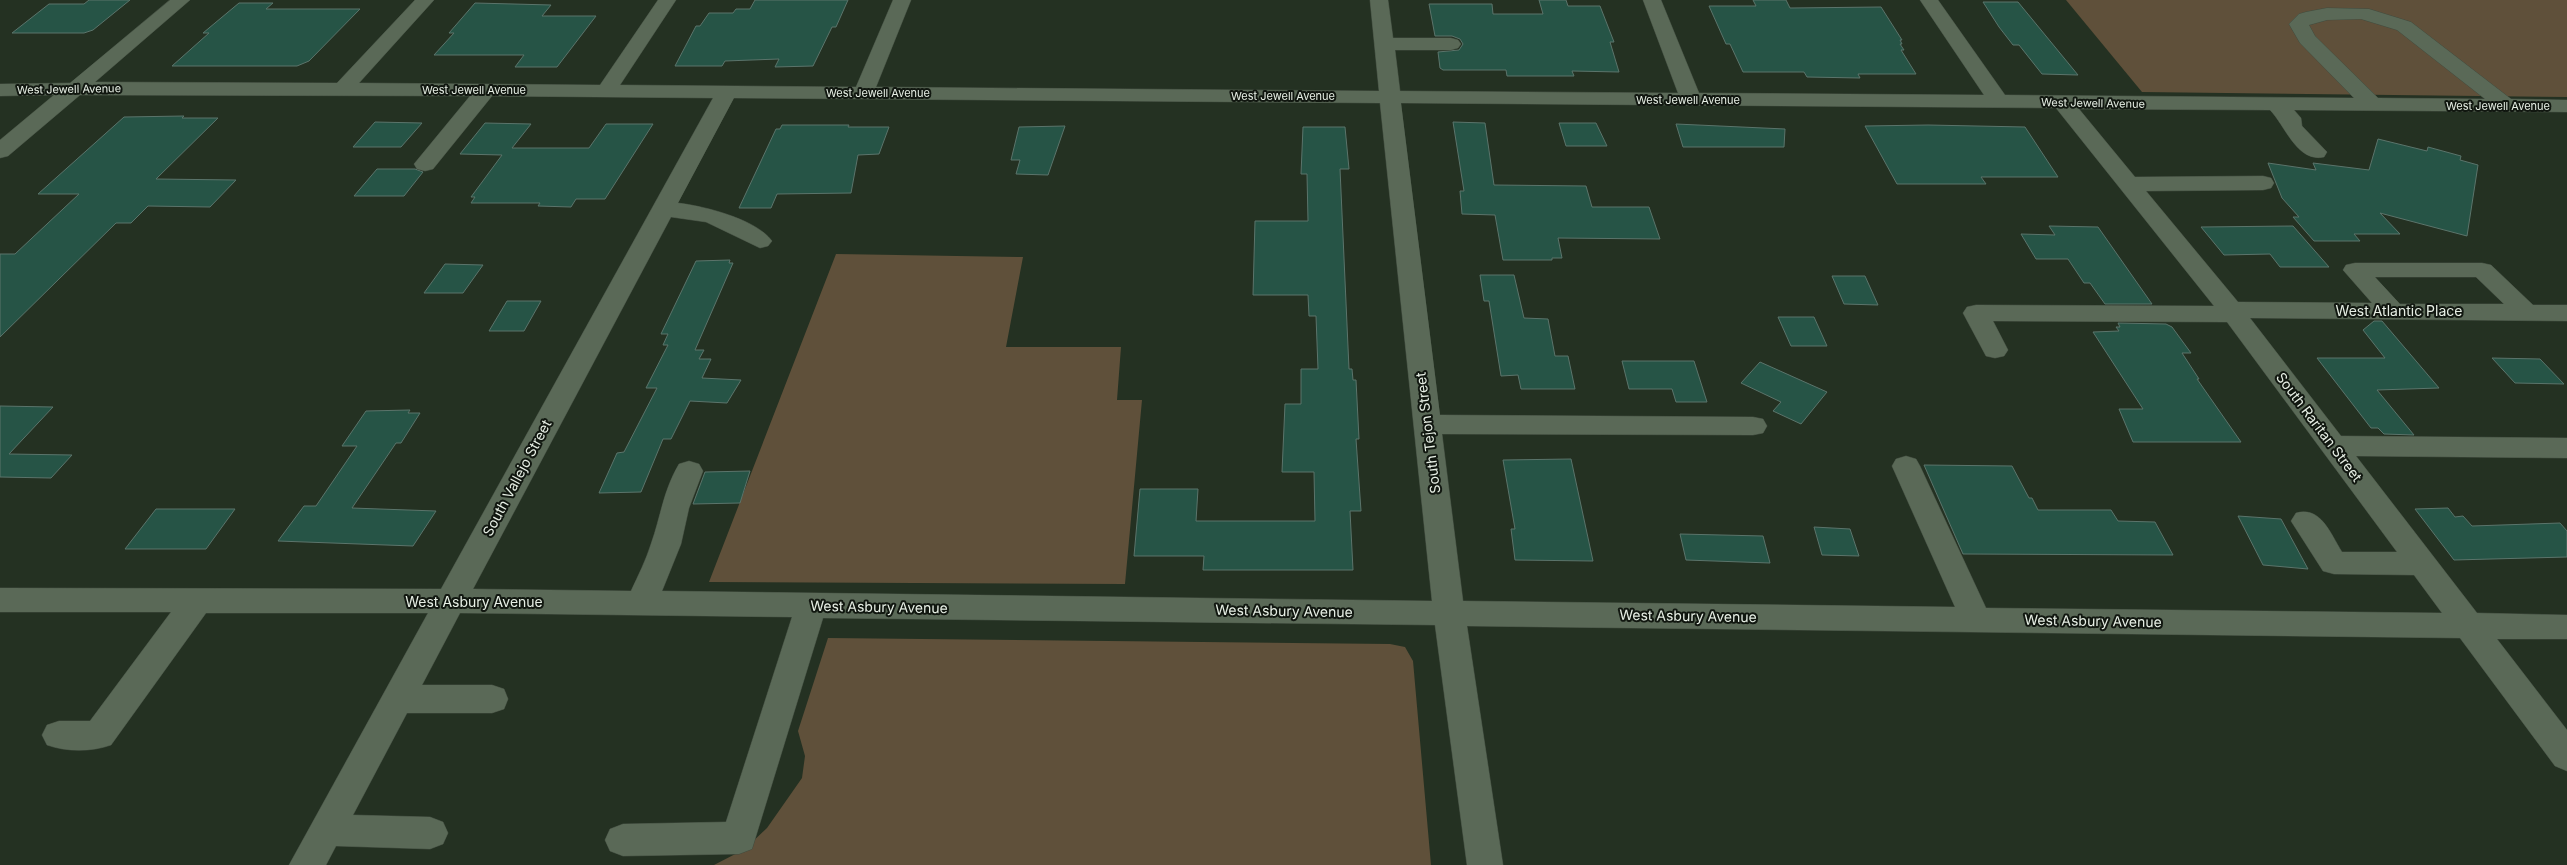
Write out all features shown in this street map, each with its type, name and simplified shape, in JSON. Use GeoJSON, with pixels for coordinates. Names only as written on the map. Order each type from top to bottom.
{"type":"FeatureCollection","features":[{"type":"Feature","properties":{"kind":"street"},"geometry":{"type":"LineString","coordinates":[[0,151],[181,0]]}},
{"type":"Feature","properties":{"kind":"street"},"geometry":{"type":"LineString","coordinates":[[342,90],[425,0]]}},
{"type":"Feature","properties":{"kind":"street"},"geometry":{"type":"LineString","coordinates":[[606,91],[667,0]]}},
{"type":"Feature","properties":{"kind":"street"},"geometry":{"type":"LineString","coordinates":[[863,94],[902,0]]}},
{"type":"Feature","properties":{"kind":"street","name":"South Tejon Street"},"geometry":{"type":"LineString","coordinates":[[1379,0],[1449,613],[1485,865]]}},
{"type":"Feature","properties":{"kind":"street"},"geometry":{"type":"LineString","coordinates":[[1652,0],[1691,100]]}},
{"type":"Feature","properties":{"kind":"street"},"geometry":{"type":"LineString","coordinates":[[1929,0],[1999,102]]}},
{"type":"Feature","properties":{"kind":"street"},"geometry":{"type":"LineString","coordinates":[[2373,105],[2307,38],[2299,24],[2306,18],[2327,14],[2362,13],[2404,26],[2507,106]]}},
{"type":"Feature","properties":{"kind":"street"},"geometry":{"type":"LineString","coordinates":[[1384,44],[1451,44]]}},
{"type":"Feature","properties":{"kind":"street","name":"West Jewell Avenue"},"geometry":{"type":"LineString","coordinates":[[0,90],[486,90],[2567,106]]}},
{"type":"Feature","properties":{"kind":"street"},"geometry":{"type":"LineString","coordinates":[[425,164],[486,90]]}},
{"type":"Feature","properties":{"kind":"street","name":"South Vallejo Street"},"geometry":{"type":"LineString","coordinates":[[307,865],[727,92]]}},
{"type":"Feature","properties":{"kind":"street","name":"South Raritan Street"},"geometry":{"type":"LineString","coordinates":[[2063,103],[2232,312],[2567,756]]}},
{"type":"Feature","properties":{"kind":"street"},"geometry":{"type":"LineString","coordinates":[[2277,105],[2290,118],[2292,128],[2316,152]]}},
{"type":"Feature","properties":{"kind":"street"},"geometry":{"type":"LineString","coordinates":[[2129,184],[2263,183]]}},
{"type":"Feature","properties":{"kind":"street"},"geometry":{"type":"LineString","coordinates":[[662,210],[688,210],[720,218],[760,242]]}},
{"type":"Feature","properties":{"kind":"street"},"geometry":{"type":"LineString","coordinates":[[2393,311],[2355,270],[2482,270],[2526,312]]}},
{"type":"Feature","properties":{"kind":"street","name":"West Atlantic Place"},"geometry":{"type":"LineString","coordinates":[[1995,350],[1976,313],[2393,311],[2567,313]]}},
{"type":"Feature","properties":{"kind":"street"},"geometry":{"type":"LineString","coordinates":[[1427,424],[1753,426]]}},
{"type":"Feature","properties":{"kind":"street"},"geometry":{"type":"LineString","coordinates":[[2333,446],[2567,448]]}},
{"type":"Feature","properties":{"kind":"street"},"geometry":{"type":"LineString","coordinates":[[1906,466],[1976,619]]}},
{"type":"Feature","properties":{"kind":"street"},"geometry":{"type":"LineString","coordinates":[[641,604],[666,544],[674,508],[689,471]]}},
{"type":"Feature","properties":{"kind":"street"},"geometry":{"type":"LineString","coordinates":[[2306,520],[2334,562],[2422,564]]}},
{"type":"Feature","properties":{"kind":"street","name":"West Asbury Avenue"},"geometry":{"type":"LineString","coordinates":[[0,600],[641,604],[2567,627]]}},
{"type":"Feature","properties":{"kind":"street"},"geometry":{"type":"LineString","coordinates":[[59,735],[99,735],[196,602]]}},
{"type":"Feature","properties":{"kind":"street"},"geometry":{"type":"LineString","coordinates":[[623,840],[739,838],[811,606]]}},
{"type":"Feature","properties":{"kind":"street"},"geometry":{"type":"LineString","coordinates":[[397,699],[492,699]]}},
{"type":"Feature","properties":{"kind":"street"},"geometry":{"type":"LineString","coordinates":[[326,830],[430,833]]}},
{"type":"Feature","properties":{"kind":"shaded area"},"geometry":{"type":"Polygon","coordinates":[[[2066,0],[2567,0],[2567,97],[2142,92],[2066,0]]]}},
{"type":"Feature","properties":{"kind":"shaded area"},"geometry":{"type":"Polygon","coordinates":[[[836,254],[1023,257],[1006,347],[1121,347],[1117,400],[1142,400],[1125,584],[709,582],[836,254]]]}},
{"type":"Feature","properties":{"kind":"shaded area"},"geometry":{"type":"Polygon","coordinates":[[[828,638],[1390,644],[1405,647],[1413,661],[1431,865],[714,865],[745,849],[767,828],[802,778],[805,756],[798,731],[828,638]]]}},
{"type":"Feature","properties":{"kind":"building"},"geometry":{"type":"Polygon","coordinates":[[[89,0],[130,0],[93,30],[84,33],[12,33],[49,4],[84,4],[89,0]]]}},
{"type":"Feature","properties":{"kind":"building"},"geometry":{"type":"Polygon","coordinates":[[[755,0],[848,0],[836,27],[832,27],[813,66],[775,67],[779,59],[725,61],[722,66],[675,66],[696,26],[700,26],[709,13],[733,13],[736,9],[750,9],[755,0]]]}},
{"type":"Feature","properties":{"kind":"building"},"geometry":{"type":"Polygon","coordinates":[[[1539,0],[1566,0],[1568,6],[1600,6],[1614,42],[1610,42],[1619,72],[1572,71],[1574,76],[1507,76],[1506,70],[1443,70],[1440,68],[1438,52],[1459,50],[1463,44],[1460,39],[1452,36],[1435,36],[1429,4],[1492,4],[1493,14],[1543,14],[1539,0]]]}},
{"type":"Feature","properties":{"kind":"building"},"geometry":{"type":"Polygon","coordinates":[[[1753,0],[1786,0],[1790,8],[1881,7],[1902,40],[1900,40],[1902,44],[1900,44],[1904,50],[1901,50],[1916,74],[1858,74],[1860,78],[1807,77],[1804,72],[1743,72],[1730,44],[1726,44],[1709,6],[1756,6],[1753,0]]]}},
{"type":"Feature","properties":{"kind":"building"},"geometry":{"type":"Polygon","coordinates":[[[1983,2],[2018,2],[2078,75],[2042,74],[2019,45],[2013,45],[1983,2]]]}},
{"type":"Feature","properties":{"kind":"building"},"geometry":{"type":"Polygon","coordinates":[[[239,3],[273,3],[266,9],[360,9],[309,61],[297,66],[172,66],[209,33],[203,33],[239,3]]]}},
{"type":"Feature","properties":{"kind":"building"},"geometry":{"type":"Polygon","coordinates":[[[475,3],[551,5],[542,16],[596,16],[557,67],[515,67],[524,55],[434,55],[454,33],[449,33],[475,3]]]}},
{"type":"Feature","properties":{"kind":"building"},"geometry":{"type":"Polygon","coordinates":[[[184,116],[182,118],[218,118],[156,179],[236,180],[210,207],[148,206],[131,223],[116,223],[0,337],[0,254],[15,254],[79,194],[38,194],[124,117],[184,116]]]}},
{"type":"Feature","properties":{"kind":"building"},"geometry":{"type":"Polygon","coordinates":[[[375,122],[422,123],[401,147],[353,147],[375,122]]]}},
{"type":"Feature","properties":{"kind":"building"},"geometry":{"type":"Polygon","coordinates":[[[1453,122],[1485,123],[1494,185],[1586,186],[1592,207],[1649,207],[1660,239],[1558,238],[1562,258],[1552,258],[1552,260],[1503,260],[1495,215],[1462,214],[1460,191],[1464,191],[1453,122]]]}},
{"type":"Feature","properties":{"kind":"building"},"geometry":{"type":"Polygon","coordinates":[[[485,123],[531,124],[512,148],[589,148],[606,124],[653,124],[605,199],[576,199],[571,207],[538,206],[540,203],[471,203],[475,197],[471,197],[502,155],[460,154],[485,123]]]}},
{"type":"Feature","properties":{"kind":"building"},"geometry":{"type":"Polygon","coordinates":[[[1559,123],[1596,123],[1607,146],[1566,146],[1559,123]]]}},
{"type":"Feature","properties":{"kind":"building"},"geometry":{"type":"Polygon","coordinates":[[[1676,124],[1785,129],[1784,147],[1683,147],[1676,124]]]}},
{"type":"Feature","properties":{"kind":"building"},"geometry":{"type":"Polygon","coordinates":[[[782,125],[889,127],[879,154],[858,155],[851,193],[777,194],[771,208],[739,208],[776,129],[780,129],[782,125]]]}},
{"type":"Feature","properties":{"kind":"building"},"geometry":{"type":"Polygon","coordinates":[[[1065,126],[1048,175],[1016,174],[1020,160],[1011,160],[1019,127],[1065,126]]]}},
{"type":"Feature","properties":{"kind":"building"},"geometry":{"type":"Polygon","coordinates":[[[1865,126],[2025,127],[2058,177],[1981,177],[1986,184],[1897,184],[1865,126]]]}},
{"type":"Feature","properties":{"kind":"building"},"geometry":{"type":"Polygon","coordinates":[[[1303,127],[1345,127],[1349,169],[1340,169],[1349,369],[1352,369],[1353,380],[1356,380],[1359,439],[1356,439],[1361,511],[1350,511],[1353,570],[1203,570],[1204,556],[1134,556],[1140,489],[1198,489],[1196,521],[1315,521],[1314,472],[1282,472],[1285,404],[1301,404],[1301,369],[1318,369],[1316,316],[1309,316],[1308,295],[1253,295],[1255,221],[1308,221],[1307,174],[1301,174],[1303,127]]]}},
{"type":"Feature","properties":{"kind":"building"},"geometry":{"type":"Polygon","coordinates":[[[2378,139],[2427,151],[2428,147],[2461,156],[2460,160],[2478,165],[2467,236],[2380,213],[2400,234],[2354,234],[2360,241],[2314,241],[2293,217],[2299,217],[2282,198],[2268,163],[2316,170],[2313,163],[2369,170],[2378,139]]]}},
{"type":"Feature","properties":{"kind":"building"},"geometry":{"type":"Polygon","coordinates":[[[377,169],[415,169],[423,172],[404,196],[354,196],[377,169]]]}},
{"type":"Feature","properties":{"kind":"building"},"geometry":{"type":"Polygon","coordinates":[[[2049,226],[2098,227],[2152,304],[2105,304],[2090,283],[2084,283],[2068,259],[2036,259],[2021,234],[2055,235],[2049,226]]]}},
{"type":"Feature","properties":{"kind":"building"},"geometry":{"type":"Polygon","coordinates":[[[2293,226],[2329,267],[2280,267],[2270,254],[2224,255],[2201,227],[2293,226]]]}},
{"type":"Feature","properties":{"kind":"building"},"geometry":{"type":"Polygon","coordinates":[[[730,260],[729,263],[733,263],[695,350],[704,350],[699,359],[711,359],[702,378],[741,380],[727,403],[690,401],[671,439],[663,439],[641,492],[599,493],[617,453],[624,452],[657,388],[646,388],[668,345],[663,345],[668,334],[661,334],[696,261],[730,260]]]}},
{"type":"Feature","properties":{"kind":"building"},"geometry":{"type":"Polygon","coordinates":[[[445,264],[483,265],[463,293],[424,293],[445,264]]]}},
{"type":"Feature","properties":{"kind":"building"},"geometry":{"type":"Polygon","coordinates":[[[1480,275],[1514,275],[1524,318],[1548,319],[1555,356],[1568,356],[1575,389],[1521,389],[1518,375],[1501,376],[1489,301],[1484,301],[1480,275]]]}},
{"type":"Feature","properties":{"kind":"building"},"geometry":{"type":"Polygon","coordinates":[[[1832,276],[1865,276],[1878,305],[1844,304],[1832,276]]]}},
{"type":"Feature","properties":{"kind":"building"},"geometry":{"type":"Polygon","coordinates":[[[507,301],[541,301],[524,331],[489,331],[507,301]]]}},
{"type":"Feature","properties":{"kind":"building"},"geometry":{"type":"Polygon","coordinates":[[[1778,317],[1814,317],[1827,346],[1791,346],[1778,317]]]}},
{"type":"Feature","properties":{"kind":"building"},"geometry":{"type":"Polygon","coordinates":[[[2374,321],[2382,321],[2439,388],[2377,390],[2414,435],[2384,434],[2378,428],[2371,428],[2317,358],[2385,358],[2363,330],[2374,321]]]}},
{"type":"Feature","properties":{"kind":"building"},"geometry":{"type":"Polygon","coordinates":[[[2118,323],[2166,324],[2172,327],[2191,353],[2182,353],[2199,379],[2197,379],[2241,442],[2133,442],[2119,409],[2143,409],[2093,332],[2119,331],[2116,327],[2120,327],[2118,323]]]}},
{"type":"Feature","properties":{"kind":"building"},"geometry":{"type":"Polygon","coordinates":[[[2492,358],[2540,359],[2564,384],[2515,383],[2492,358]]]}},
{"type":"Feature","properties":{"kind":"building"},"geometry":{"type":"Polygon","coordinates":[[[1622,361],[1694,361],[1707,402],[1676,402],[1672,389],[1629,389],[1622,361]]]}},
{"type":"Feature","properties":{"kind":"building"},"geometry":{"type":"Polygon","coordinates":[[[1760,362],[1827,392],[1801,424],[1773,411],[1781,402],[1741,383],[1760,362]]]}},
{"type":"Feature","properties":{"kind":"building"},"geometry":{"type":"Polygon","coordinates":[[[0,406],[53,407],[9,454],[72,455],[51,478],[0,477],[0,406]]]}},
{"type":"Feature","properties":{"kind":"building"},"geometry":{"type":"Polygon","coordinates":[[[410,410],[408,413],[420,413],[401,443],[396,443],[352,508],[436,511],[413,546],[278,541],[304,506],[316,506],[357,446],[342,446],[366,411],[410,410]]]}},
{"type":"Feature","properties":{"kind":"building"},"geometry":{"type":"Polygon","coordinates":[[[1571,459],[1593,561],[1515,560],[1511,529],[1515,529],[1503,460],[1571,459]]]}},
{"type":"Feature","properties":{"kind":"building"},"geometry":{"type":"Polygon","coordinates":[[[1924,465],[2012,466],[2029,498],[2032,498],[2038,510],[2111,510],[2118,521],[2155,522],[2173,555],[1963,554],[1924,465]]]}},
{"type":"Feature","properties":{"kind":"building"},"geometry":{"type":"Polygon","coordinates":[[[750,471],[740,503],[693,504],[705,472],[750,471]]]}},
{"type":"Feature","properties":{"kind":"building"},"geometry":{"type":"Polygon","coordinates":[[[2448,508],[2455,517],[2463,516],[2472,526],[2560,523],[2567,531],[2567,557],[2454,560],[2415,509],[2448,508]]]}},
{"type":"Feature","properties":{"kind":"building"},"geometry":{"type":"Polygon","coordinates":[[[156,509],[235,509],[206,549],[125,549],[156,509]]]}},
{"type":"Feature","properties":{"kind":"building"},"geometry":{"type":"Polygon","coordinates":[[[2238,516],[2281,519],[2308,569],[2263,565],[2238,516]]]}},
{"type":"Feature","properties":{"kind":"building"},"geometry":{"type":"Polygon","coordinates":[[[1814,527],[1850,529],[1859,556],[1822,555],[1814,527]]]}},
{"type":"Feature","properties":{"kind":"building"},"geometry":{"type":"Polygon","coordinates":[[[1680,534],[1763,536],[1770,563],[1686,560],[1680,534]]]}}]}
